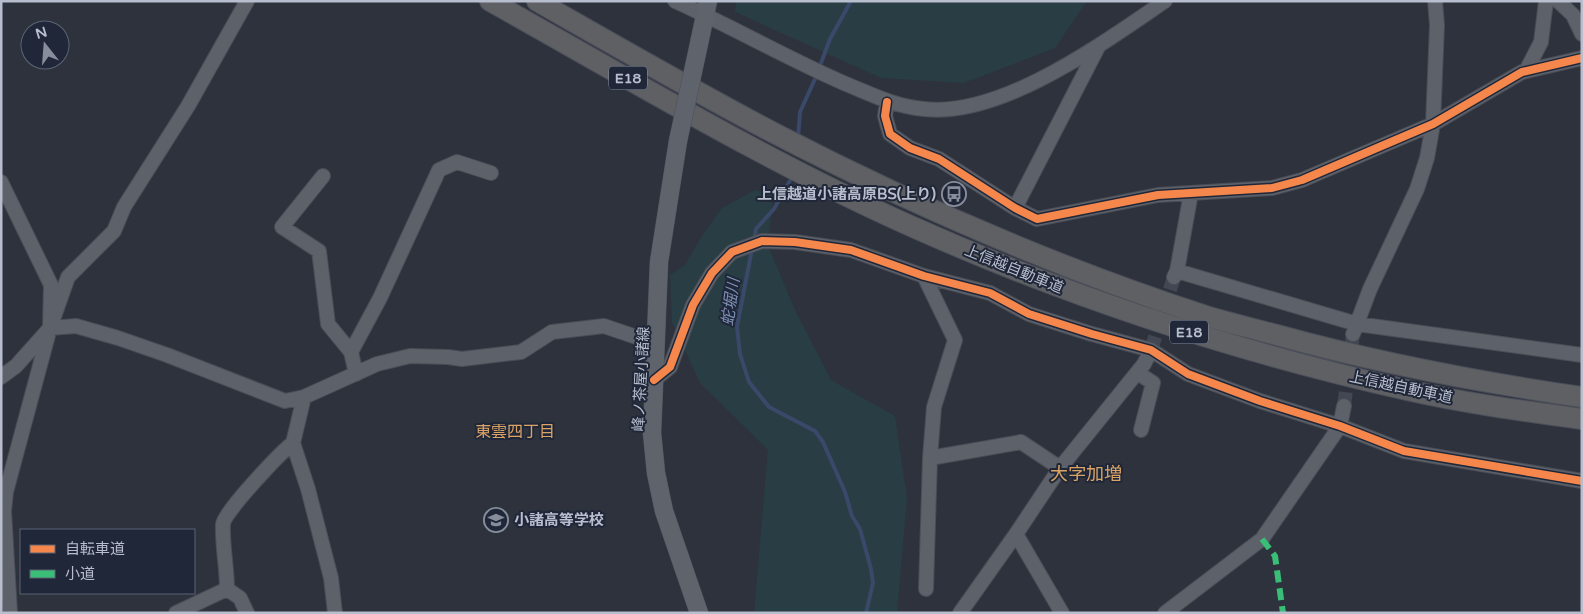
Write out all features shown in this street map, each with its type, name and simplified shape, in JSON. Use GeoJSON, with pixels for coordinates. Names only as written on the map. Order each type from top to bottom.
{"type":"FeatureCollection","features":[{"type":"Feature","properties":{"kind":"highway","name":"上信越自動車道"},"geometry":{"type":"LineString","coordinates":[[490,1],[816,181],[912,227],[1012,269],[1106,305],[1207,338],[1409,391],[1582,419]]}},
{"type":"Feature","properties":{"kind":"highway","name":"上信越自動車道"},"geometry":{"type":"LineString","coordinates":[[537,1],[776,134],[919,203],[1106,281],[1208,316],[1310,344],[1413,369],[1582,398]]}},
{"type":"Feature","properties":{"kind":"main road","name":"峰ノ茶屋小諸線"},"geometry":{"type":"LineString","coordinates":[[699,613],[664,511],[656,473],[652,433],[660,262],[678,141],[706,8]]}},
{"type":"Feature","properties":{"kind":"street"},"geometry":{"type":"LineString","coordinates":[[10,613],[4,511],[6,492],[50,328],[68,277],[114,231],[124,207],[188,106],[247,1]]}},
{"type":"Feature","properties":{"kind":"street"},"geometry":{"type":"LineString","coordinates":[[675,1],[706,8],[768,46],[816,71],[887,102],[925,109],[953,109],[982,103],[1018,90],[1098,47],[1165,1]]}},
{"type":"Feature","properties":{"kind":"street"},"geometry":{"type":"LineString","coordinates":[[1355,329],[1370,289],[1417,189],[1427,158],[1433,124],[1438,26],[1435,1]]}},
{"type":"Feature","properties":{"kind":"street"},"geometry":{"type":"LineString","coordinates":[[1526,71],[1541,42],[1546,1]]}},
{"type":"Feature","properties":{"kind":"street"},"geometry":{"type":"LineString","coordinates":[[1558,1],[1573,16],[1582,34]]}},
{"type":"Feature","properties":{"kind":"street"},"geometry":{"type":"LineString","coordinates":[[1015,208],[1098,47]]}},
{"type":"Feature","properties":{"kind":"street"},"geometry":{"type":"LineString","coordinates":[[887,102],[885,116],[890,134],[910,148],[939,159],[1015,208],[1037,219],[1158,196],[1272,188],[1302,180],[1433,124],[1526,71],[1582,58]]}},
{"type":"Feature","properties":{"kind":"street"},"geometry":{"type":"LineString","coordinates":[[351,352],[380,298],[439,170],[457,162],[492,173]]}},
{"type":"Feature","properties":{"kind":"street"},"geometry":{"type":"LineString","coordinates":[[323,176],[282,228],[319,251],[328,324],[351,352],[356,374]]}},
{"type":"Feature","properties":{"kind":"street"},"geometry":{"type":"LineString","coordinates":[[1,182],[50,285],[50,328],[16,366],[1,377]]}},
{"type":"Feature","properties":{"kind":"street"},"geometry":{"type":"LineString","coordinates":[[1191,193],[1175,274],[1355,329],[1582,355]]}},
{"type":"Feature","properties":{"kind":"street"},"geometry":{"type":"LineString","coordinates":[[654,380],[670,367],[693,305],[712,273],[732,252],[762,241],[795,242],[851,250],[924,276],[990,293],[1029,314],[1151,350],[1188,374],[1260,401],[1340,426],[1404,451],[1582,481]]}},
{"type":"Feature","properties":{"kind":"street"},"geometry":{"type":"LineString","coordinates":[[924,276],[956,340],[934,406],[930,458],[926,589]]}},
{"type":"Feature","properties":{"kind":"street"},"geometry":{"type":"LineString","coordinates":[[50,328],[76,326],[118,338],[285,401],[304,397],[377,364],[410,356],[462,359],[521,352],[552,332],[604,326],[657,344]]}},
{"type":"Feature","properties":{"kind":"street"},"geometry":{"type":"LineString","coordinates":[[960,613],[1060,468],[1138,373],[1151,350]]}},
{"type":"Feature","properties":{"kind":"street"},"geometry":{"type":"LineString","coordinates":[[1138,373],[1153,383],[1141,430]]}},
{"type":"Feature","properties":{"kind":"street"},"geometry":{"type":"LineString","coordinates":[[304,397],[293,443],[308,489],[331,578],[335,613]]}},
{"type":"Feature","properties":{"kind":"street"},"geometry":{"type":"LineString","coordinates":[[1165,613],[1262,539],[1340,426],[1344,406]]}},
{"type":"Feature","properties":{"kind":"street"},"geometry":{"type":"LineString","coordinates":[[930,458],[1021,442],[1060,468]]}},
{"type":"Feature","properties":{"kind":"street"},"geometry":{"type":"LineString","coordinates":[[226,589],[223,521],[237,502],[282,451],[293,443]]}},
{"type":"Feature","properties":{"kind":"street"},"geometry":{"type":"LineString","coordinates":[[1016,534],[1062,613]]}},
{"type":"Feature","properties":{"kind":"street"},"geometry":{"type":"LineString","coordinates":[[176,613],[226,589]]}},
{"type":"Feature","properties":{"kind":"street"},"geometry":{"type":"LineString","coordinates":[[226,589],[240,598],[247,613]]}},
{"type":"Feature","properties":{"kind":"shaded area"},"geometry":{"type":"Polygon","coordinates":[[[736,1],[1087,1],[1055,48],[964,83],[881,78],[735,12],[736,1]]]}},
{"type":"Feature","properties":{"kind":"shaded area"},"geometry":{"type":"Polygon","coordinates":[[[755,190],[773,195],[768,245],[795,310],[831,380],[895,416],[907,498],[897,613],[754,613],[768,450],[700,383],[672,322],[670,275],[685,265],[700,239],[722,208],[755,190]]]}},
{"type":"Feature","properties":{"kind":"waterway","name":"蛇堀川"},"geometry":{"type":"LineString","coordinates":[[798,138],[800,112],[830,39],[851,1]]}},
{"type":"Feature","properties":{"kind":"waterway","name":"蛇堀川"},"geometry":{"type":"LineString","coordinates":[[754,240],[756,229],[774,209],[792,177]]}},
{"type":"Feature","properties":{"kind":"waterway","name":"蛇堀川"},"geometry":{"type":"LineString","coordinates":[[752,249],[737,327],[740,354],[749,382],[769,407],[815,431],[823,442],[845,492],[852,516],[860,529],[871,569],[873,583],[866,613]]}},
{"type":"Feature","properties":{"kind":"tunnel"},"geometry":{"type":"LineString","coordinates":[[1151,350],[1174,277]]}},
{"type":"Feature","properties":{"kind":"tunnel"},"geometry":{"type":"LineString","coordinates":[[1344,406],[1353,334]]}},
{"type":"Feature","properties":{"kind":"marked path"},"geometry":{"type":"LineString","coordinates":[[1262,539],[1275,556],[1283,613]]}},
{"type":"Feature","properties":{"kind":"cycle path"},"geometry":{"type":"LineString","coordinates":[[887,102],[885,116],[890,134],[910,148],[939,159],[1015,208],[1037,219],[1158,195],[1272,188],[1302,180],[1433,124],[1522,72],[1582,58]]}},
{"type":"Feature","properties":{"kind":"cycle path"},"geometry":{"type":"LineString","coordinates":[[654,380],[670,367],[693,305],[712,273],[732,252],[762,241],[795,242],[851,250],[924,276],[990,293],[1029,314],[1151,350],[1188,374],[1260,401],[1340,426],[1404,451],[1582,481]]}},
{"type":"Feature","properties":{"kind":"place","name":"上信越道小諸高原BS(上り)"},"geometry":{"type":"Point","coordinates":[954,194]}},
{"type":"Feature","properties":{"kind":"place","name":"小諸高等学校"},"geometry":{"type":"Point","coordinates":[496,520]}},
{"type":"Feature","properties":{"kind":"district","name":"東雲四丁目"},"geometry":{"type":"Point","coordinates":[515,432]}},
{"type":"Feature","properties":{"kind":"district","name":"大字加増"},"geometry":{"type":"Point","coordinates":[1086,474]}}]}
